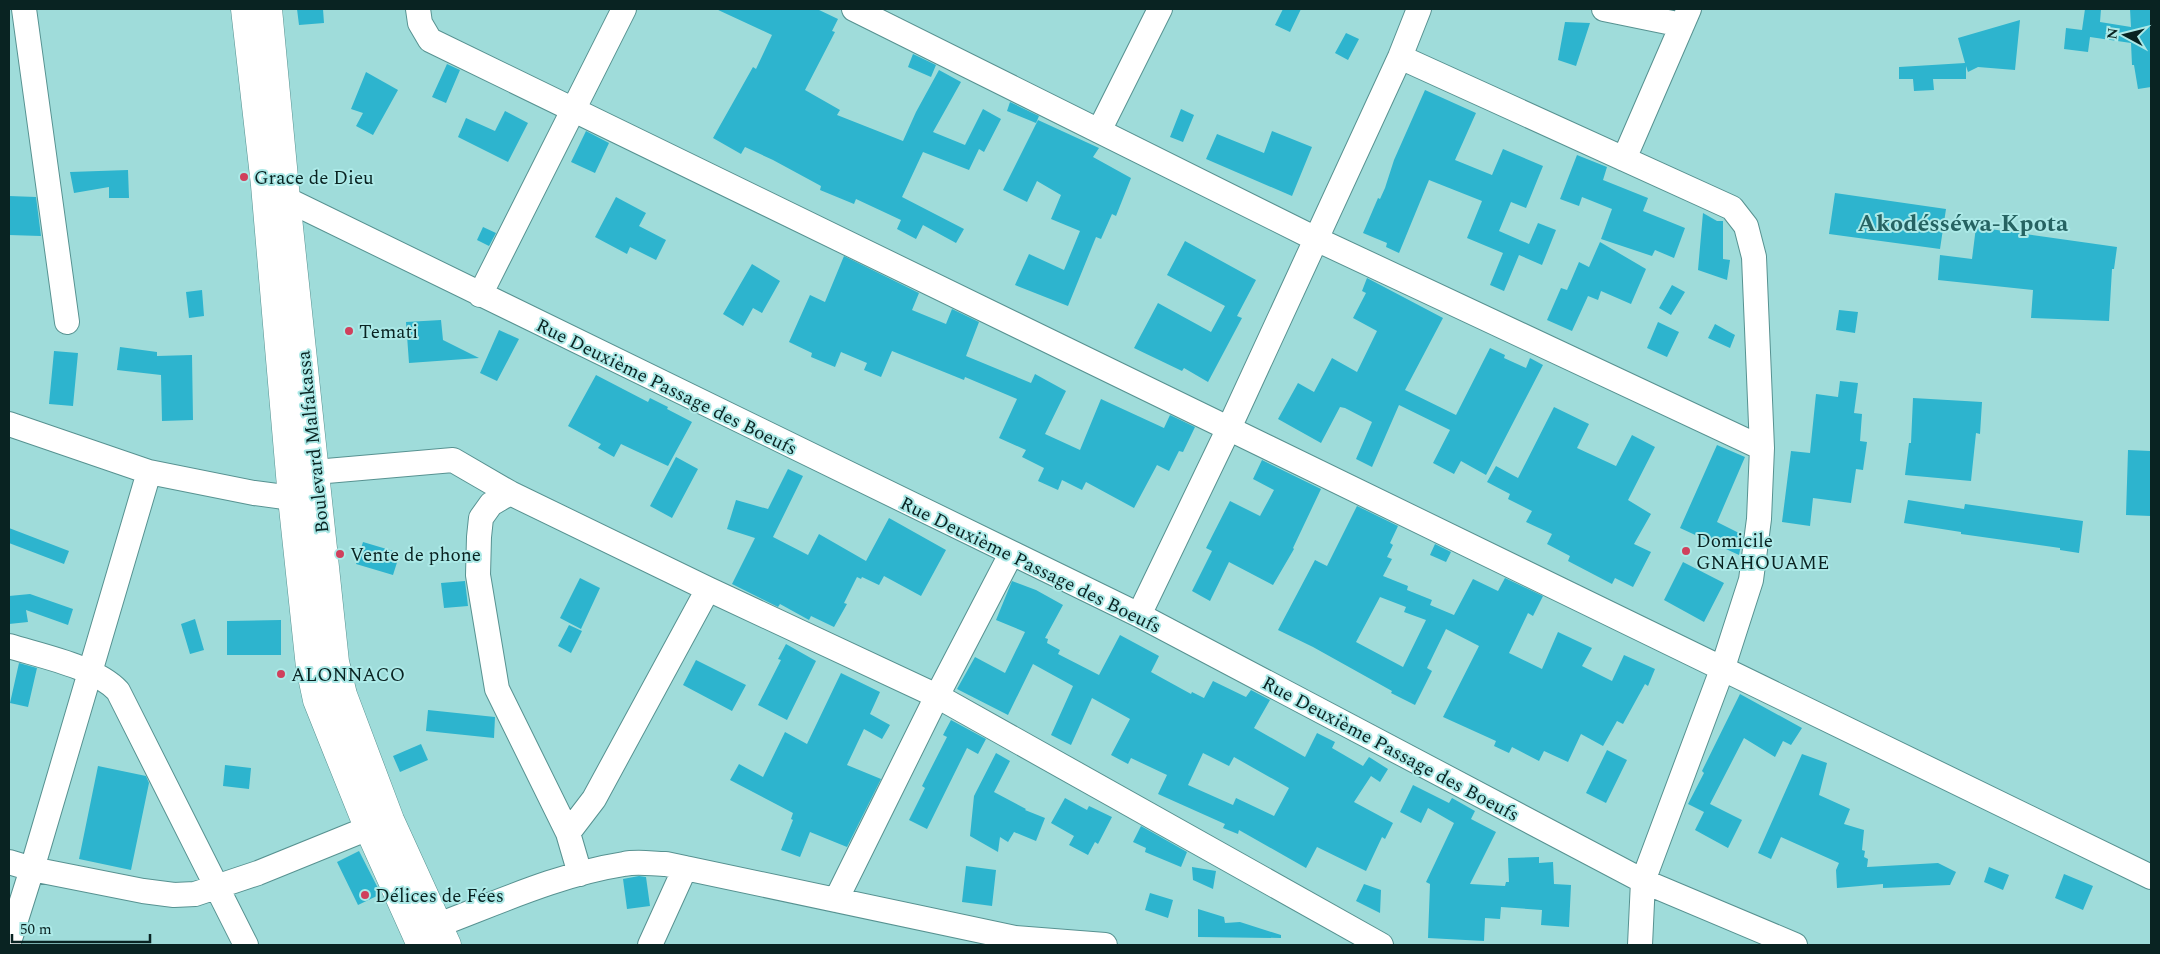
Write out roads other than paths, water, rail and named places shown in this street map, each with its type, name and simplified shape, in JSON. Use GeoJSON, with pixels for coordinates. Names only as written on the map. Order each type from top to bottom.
{"type":"FeatureCollection","features":[{"type":"Feature","properties":{"kind":"main road"},"geometry":{"type":"LineString","coordinates":[[245,9],[275,192]]}},
{"type":"Feature","properties":{"kind":"main road","name":"Boulevard Malfakassa"},"geometry":{"type":"LineString","coordinates":[[268,9],[275,192],[292,498],[310,667],[317,700],[436,938]]}},
{"type":"Feature","properties":{"kind":"main road","name":"Boulevard Malfakassa"},"geometry":{"type":"LineString","coordinates":[[275,192],[315,472],[337,670],[379,823]]}},
{"type":"Feature","properties":{"kind":"street"},"geometry":{"type":"LineString","coordinates":[[418,9],[420,23],[430,40],[2151,877]]}},
{"type":"Feature","properties":{"kind":"street"},"geometry":{"type":"LineString","coordinates":[[480,295],[624,9]]}},
{"type":"Feature","properties":{"kind":"street"},"geometry":{"type":"LineString","coordinates":[[854,9],[1316,239],[1762,448]]}},
{"type":"Feature","properties":{"kind":"street"},"geometry":{"type":"LineString","coordinates":[[1100,131],[1160,9]]}},
{"type":"Feature","properties":{"kind":"street"},"geometry":{"type":"LineString","coordinates":[[1139,616],[1229,428],[1400,57],[1419,9]]}},
{"type":"Feature","properties":{"kind":"street"},"geometry":{"type":"LineString","coordinates":[[1604,9],[1686,17],[1624,159]]}},
{"type":"Feature","properties":{"kind":"street"},"geometry":{"type":"LineString","coordinates":[[19,19],[67,322]]}},
{"type":"Feature","properties":{"kind":"street"},"geometry":{"type":"LineString","coordinates":[[1400,57],[1732,208],[1746,226],[1754,257],[1762,448],[1759,519],[1751,580],[1722,667],[1643,881],[1640,945]]}},
{"type":"Feature","properties":{"kind":"street","name":"Rue Deuxième Passage des Boeufs"},"geometry":{"type":"LineString","coordinates":[[275,192],[480,295],[1139,616],[1643,881],[1795,945]]}},
{"type":"Feature","properties":{"kind":"street"},"geometry":{"type":"LineString","coordinates":[[9,424],[149,472],[254,493],[292,498]]}},
{"type":"Feature","properties":{"kind":"street"},"geometry":{"type":"LineString","coordinates":[[315,472],[389,464],[453,460],[510,493],[708,589],[937,696],[1381,945]]}},
{"type":"Feature","properties":{"kind":"street"},"geometry":{"type":"LineString","coordinates":[[9,942],[149,472]]}},
{"type":"Feature","properties":{"kind":"street"},"geometry":{"type":"LineString","coordinates":[[510,493],[491,504],[481,518],[478,575],[498,689],[568,833],[580,874]]}},
{"type":"Feature","properties":{"kind":"street"},"geometry":{"type":"LineString","coordinates":[[836,900],[937,696],[1011,554]]}},
{"type":"Feature","properties":{"kind":"street"},"geometry":{"type":"LineString","coordinates":[[568,833],[594,799],[708,589]]}},
{"type":"Feature","properties":{"kind":"street"},"geometry":{"type":"LineString","coordinates":[[9,646],[90,672],[110,682],[118,691],[246,945]]}},
{"type":"Feature","properties":{"kind":"street"},"geometry":{"type":"LineString","coordinates":[[9,862],[32,869],[174,895],[195,894],[218,887],[379,823]]}},
{"type":"Feature","properties":{"kind":"street"},"geometry":{"type":"LineString","coordinates":[[436,938],[535,888],[580,874],[626,863],[666,864],[836,900],[1015,942],[1105,945]]}},
{"type":"Feature","properties":{"kind":"street"},"geometry":{"type":"LineString","coordinates":[[650,945],[685,868]]}},
{"type":"Feature","properties":{"kind":"place","name":"Grace de Dieu"},"geometry":{"type":"Point","coordinates":[244,177]}},
{"type":"Feature","properties":{"kind":"place","name":"Temati"},"geometry":{"type":"Point","coordinates":[349,331]}},
{"type":"Feature","properties":{"kind":"place","name":"Domicile GNAHOUAME"},"geometry":{"type":"Point","coordinates":[1686,551]}},
{"type":"Feature","properties":{"kind":"place","name":"Vente de phone"},"geometry":{"type":"Point","coordinates":[340,554]}},
{"type":"Feature","properties":{"kind":"place","name":"ALONNACO"},"geometry":{"type":"Point","coordinates":[281,674]}},
{"type":"Feature","properties":{"kind":"place","name":"Délices de Fées"},"geometry":{"type":"Point","coordinates":[365,895]}},
{"type":"Feature","properties":{"kind":"district","name":"Akodésséwa-Kpota"},"geometry":{"type":"Point","coordinates":[1963,223]}}]}
